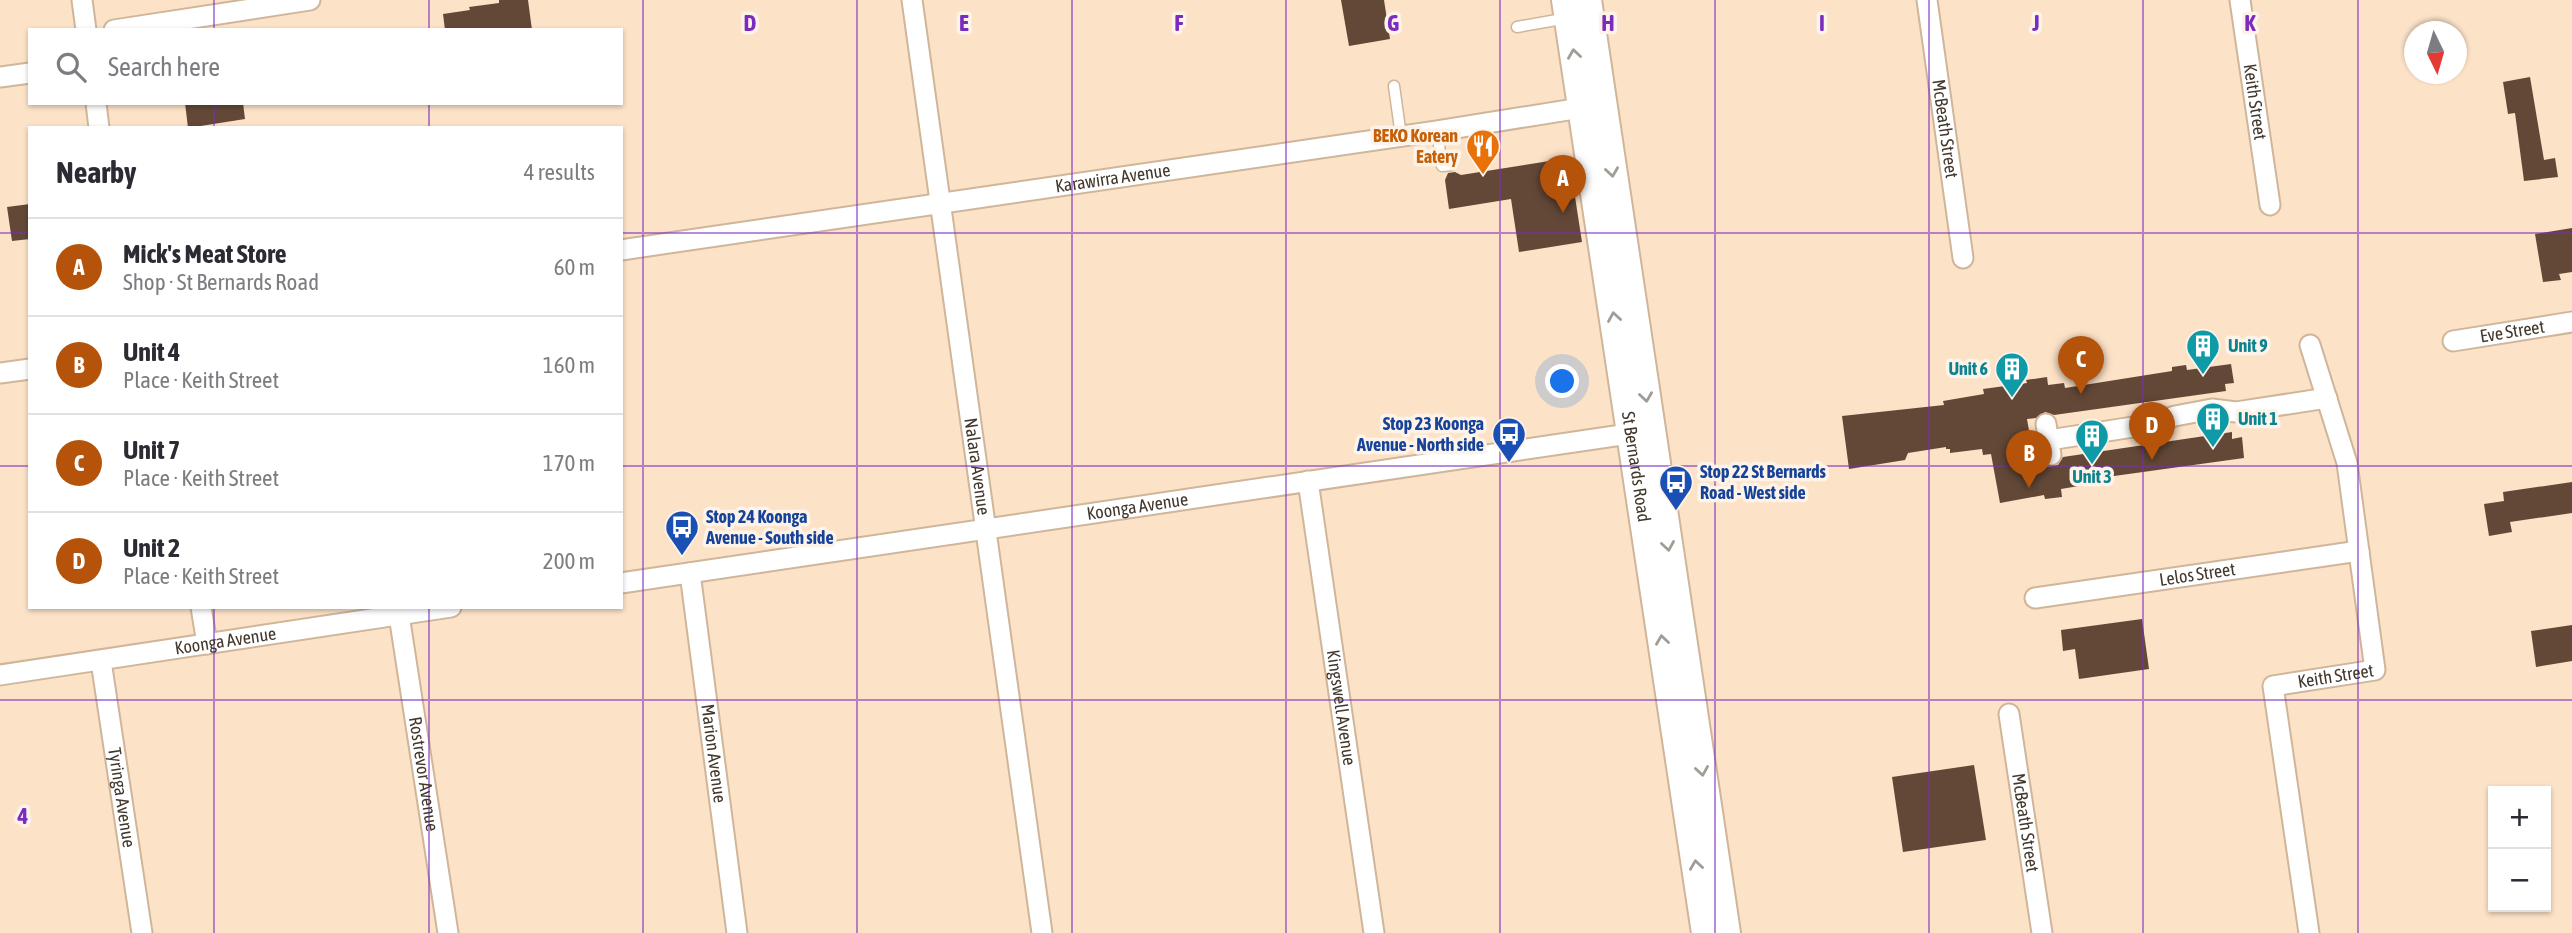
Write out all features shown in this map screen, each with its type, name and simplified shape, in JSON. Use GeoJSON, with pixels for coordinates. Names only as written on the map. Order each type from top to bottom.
{"type":"FeatureCollection","features":[{"type":"Feature","properties":{"kind":"main road","name":"St Bernards Road"},"geometry":{"type":"LineString","coordinates":[[1574,6],[1592,106],[1641,432],[1726,933]]}},
{"type":"Feature","properties":{"kind":"main road","name":"St Bernards Road"},"geometry":{"type":"LineString","coordinates":[[1641,432],[1706,933]]}},
{"type":"Feature","properties":{"kind":"street"},"geometry":{"type":"LineString","coordinates":[[82,0],[86,28]]}},
{"type":"Feature","properties":{"kind":"street"},"geometry":{"type":"LineString","coordinates":[[127,28],[310,0]]}},
{"type":"Feature","properties":{"kind":"street","name":"Nalara Avenue"},"geometry":{"type":"LineString","coordinates":[[912,0],[1042,933]]}},
{"type":"Feature","properties":{"kind":"street","name":"McBeath Street"},"geometry":{"type":"LineString","coordinates":[[1927,0],[1963,258]]}},
{"type":"Feature","properties":{"kind":"street","name":"Keith Street"},"geometry":{"type":"LineString","coordinates":[[2240,0],[2270,205]]}},
{"type":"Feature","properties":{"kind":"street"},"geometry":{"type":"LineString","coordinates":[[0,78],[28,73]]}},
{"type":"Feature","properties":{"kind":"street"},"geometry":{"type":"LineString","coordinates":[[96,105],[99,126]]}},
{"type":"Feature","properties":{"kind":"street","name":"Karawirra Avenue"},"geometry":{"type":"LineString","coordinates":[[623,250],[1592,106]]}},
{"type":"Feature","properties":{"kind":"street","name":"Eve Street"},"geometry":{"type":"LineString","coordinates":[[2453,341],[2572,322]]}},
{"type":"Feature","properties":{"kind":"street","name":"Keith Street"},"geometry":{"type":"LineString","coordinates":[[2309,933],[2273,686],[2375,670],[2347,463],[2310,345]]}},
{"type":"Feature","properties":{"kind":"street"},"geometry":{"type":"LineString","coordinates":[[0,373],[28,369]]}},
{"type":"Feature","properties":{"kind":"street"},"geometry":{"type":"LineString","coordinates":[[2048,440],[2146,425],[2211,409],[2236,412],[2327,398]]}},
{"type":"Feature","properties":{"kind":"street","name":"Koonga Avenue"},"geometry":{"type":"LineString","coordinates":[[623,583],[1641,432]]}},
{"type":"Feature","properties":{"kind":"street","name":"Kingswell Avenue"},"geometry":{"type":"LineString","coordinates":[[1308,481],[1374,933]]}},
{"type":"Feature","properties":{"kind":"street","name":"Lelos Street"},"geometry":{"type":"LineString","coordinates":[[2035,598],[2359,551]]}},
{"type":"Feature","properties":{"kind":"street","name":"Marion Avenue"},"geometry":{"type":"LineString","coordinates":[[690,573],[737,933]]}},
{"type":"Feature","properties":{"kind":"street"},"geometry":{"type":"LineString","coordinates":[[201,609],[207,644]]}},
{"type":"Feature","properties":{"kind":"street","name":"Koonga Avenue"},"geometry":{"type":"LineString","coordinates":[[0,676],[438,609]]}},
{"type":"Feature","properties":{"kind":"street","name":"Rostrevor Avenue"},"geometry":{"type":"LineString","coordinates":[[399,615],[447,933]]}},
{"type":"Feature","properties":{"kind":"street","name":"Tyringa Avenue"},"geometry":{"type":"LineString","coordinates":[[102,661],[142,933]]}},
{"type":"Feature","properties":{"kind":"street","name":"McBeath Street"},"geometry":{"type":"LineString","coordinates":[[2008,714],[2042,933]]}},
{"type":"Feature","properties":{"kind":"lane"},"geometry":{"type":"LineString","coordinates":[[1517,27],[1574,6]]}},
{"type":"Feature","properties":{"kind":"lane"},"geometry":{"type":"LineString","coordinates":[[1394,86],[1401,136]]}},
{"type":"Feature","properties":{"kind":"lane"},"geometry":{"type":"LineString","coordinates":[[1437,131],[1442,166],[1451,165]]}},
{"type":"Feature","properties":{"kind":"building"},"geometry":{"type":"Polygon","coordinates":[[[499,0],[528,0],[532,28],[445,28],[443,14],[499,3],[499,0]]]}},
{"type":"Feature","properties":{"kind":"building"},"geometry":{"type":"Polygon","coordinates":[[[1341,0],[1384,0],[1390,39],[1349,46],[1341,0]]]}},
{"type":"Feature","properties":{"kind":"building"},"geometry":{"type":"Polygon","coordinates":[[[2530,77],[2544,160],[2555,158],[2558,177],[2524,181],[2515,113],[2508,114],[2503,82],[2530,77]]]}},
{"type":"Feature","properties":{"kind":"building"},"geometry":{"type":"Polygon","coordinates":[[[185,105],[243,105],[245,119],[188,126],[185,105]]]}},
{"type":"Feature","properties":{"kind":"building"},"geometry":{"type":"Polygon","coordinates":[[[1569,158],[1582,242],[1519,252],[1511,199],[1449,209],[1445,180],[1448,173],[1461,175],[1569,158]]]}},
{"type":"Feature","properties":{"kind":"building"},"geometry":{"type":"Polygon","coordinates":[[[28,204],[28,239],[12,241],[7,207],[28,204]]]}},
{"type":"Feature","properties":{"kind":"building"},"geometry":{"type":"Polygon","coordinates":[[[2572,228],[2572,272],[2559,274],[2561,280],[2543,282],[2535,234],[2572,228]]]}},
{"type":"Feature","properties":{"kind":"building"},"geometry":{"type":"Polygon","coordinates":[[[2231,364],[2234,383],[2225,384],[2226,391],[2054,415],[2045,412],[2036,418],[2027,419],[2034,460],[2040,460],[2047,467],[2058,465],[2063,457],[2232,432],[2232,439],[2242,437],[2244,458],[2078,481],[2079,486],[2061,489],[2062,497],[2045,499],[2044,495],[2000,503],[1991,454],[1983,455],[1982,449],[1950,453],[1950,449],[1946,447],[1908,453],[1905,460],[1849,469],[1842,416],[1944,405],[1943,401],[1984,394],[1983,389],[2027,383],[2026,380],[2047,377],[2048,385],[2064,383],[2065,388],[2172,371],[2172,367],[2186,365],[2187,370],[2231,364]]]}},
{"type":"Feature","properties":{"kind":"building"},"geometry":{"type":"Polygon","coordinates":[[[2572,482],[2572,513],[2510,522],[2512,532],[2489,536],[2484,504],[2504,501],[2503,492],[2572,482]]]}},
{"type":"Feature","properties":{"kind":"building"},"geometry":{"type":"Polygon","coordinates":[[[2142,619],[2149,669],[2079,679],[2075,649],[2063,651],[2061,630],[2142,619]]]}},
{"type":"Feature","properties":{"kind":"building"},"geometry":{"type":"Polygon","coordinates":[[[2572,625],[2572,661],[2536,667],[2531,631],[2572,625]]]}},
{"type":"Feature","properties":{"kind":"building"},"geometry":{"type":"Polygon","coordinates":[[[1974,765],[1986,840],[1903,852],[1892,777],[1974,765]]]}},
{"type":"Feature","properties":{"kind":"place","name":"BEKO Korean Eatery"},"geometry":{"type":"Point","coordinates":[1483,176]}},
{"type":"Feature","properties":{"kind":"place","name":"Mick's Meat Store"},"geometry":{"type":"Point","coordinates":[1563,213]}},
{"type":"Feature","properties":{"kind":"place","name":"Unit 9"},"geometry":{"type":"Point","coordinates":[2203,376]}},
{"type":"Feature","properties":{"kind":"place","name":"Unit 7"},"geometry":{"type":"Point","coordinates":[2081,394]}},
{"type":"Feature","properties":{"kind":"place","name":"Unit 6"},"geometry":{"type":"Point","coordinates":[2012,399]}},
{"type":"Feature","properties":{"kind":"place","name":"Unit 1"},"geometry":{"type":"Point","coordinates":[2213,449]}},
{"type":"Feature","properties":{"kind":"place","name":"Unit 2"},"geometry":{"type":"Point","coordinates":[2152,460]}},
{"type":"Feature","properties":{"kind":"place","name":"Stop 23 Koonga Avenue - North side"},"geometry":{"type":"Point","coordinates":[1509,464]}},
{"type":"Feature","properties":{"kind":"place","name":"Unit 3"},"geometry":{"type":"Point","coordinates":[2092,466]}},
{"type":"Feature","properties":{"kind":"place","name":"Unit 4"},"geometry":{"type":"Point","coordinates":[2029,488]}},
{"type":"Feature","properties":{"kind":"place","name":"Stop 22 St Bernards Road - West side"},"geometry":{"type":"Point","coordinates":[1676,512]}},
{"type":"Feature","properties":{"kind":"place","name":"Stop 24 Koonga Avenue - South side"},"geometry":{"type":"Point","coordinates":[682,557]}}]}
